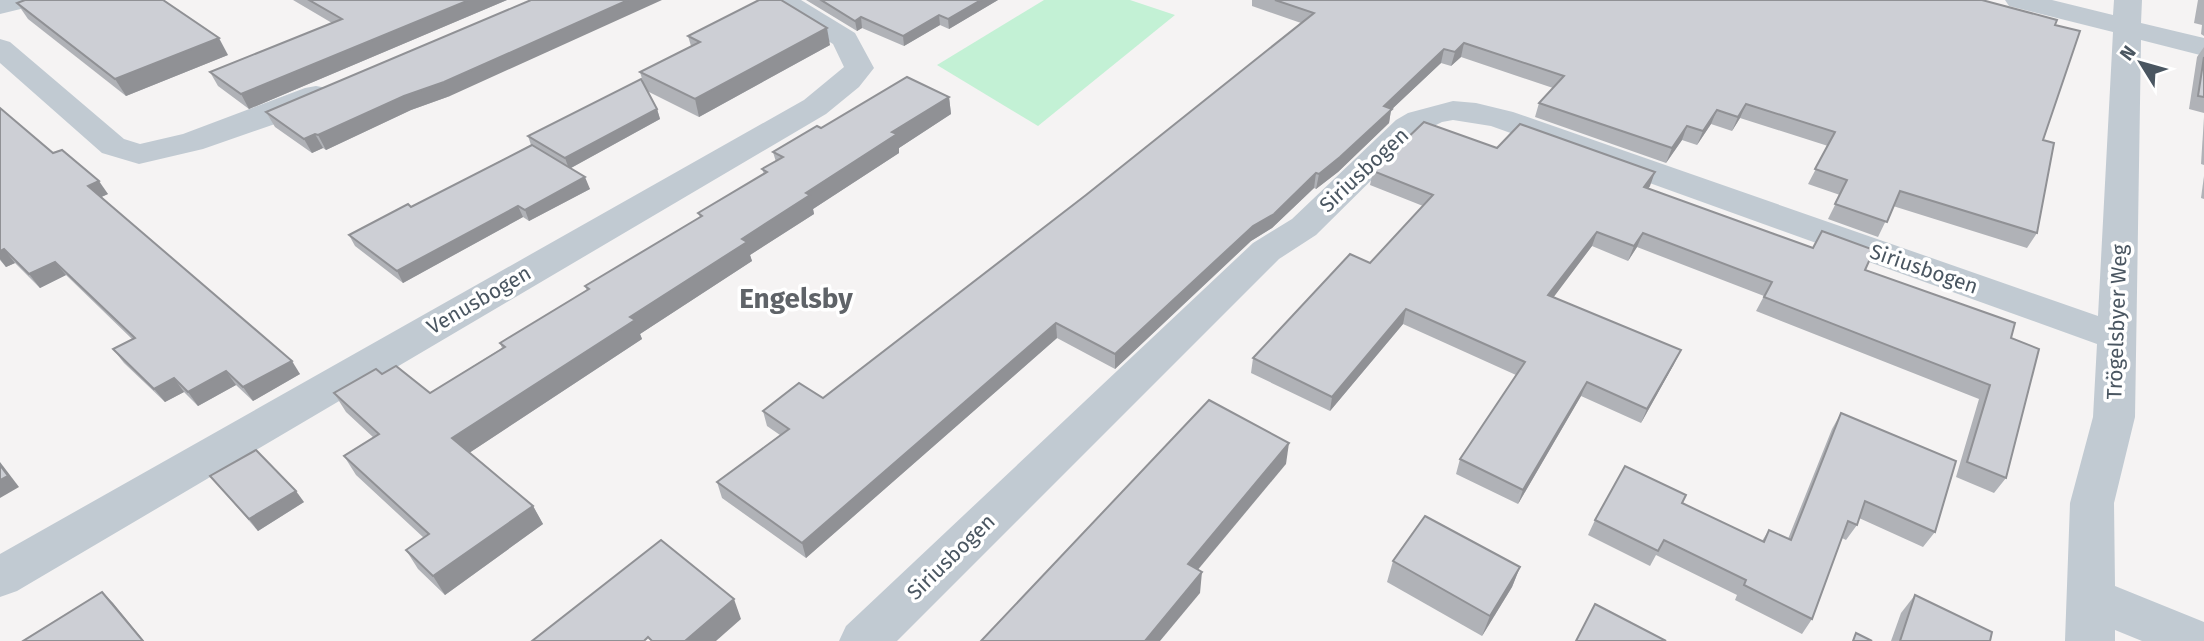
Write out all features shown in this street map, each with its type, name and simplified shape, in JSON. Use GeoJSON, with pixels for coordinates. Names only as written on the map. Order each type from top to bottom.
{"type":"FeatureCollection","features":[{"type":"Feature","properties":{"kind":"street"},"geometry":{"type":"LineString","coordinates":[[0,6],[23,0]]}},
{"type":"Feature","properties":{"kind":"street","name":"Venusbogen"},"geometry":{"type":"LineString","coordinates":[[0,577],[815,107],[848,81],[859,68],[845,39],[782,0]]}},
{"type":"Feature","properties":{"kind":"street"},"geometry":{"type":"LineString","coordinates":[[2019,0],[2127,14],[2204,47]]}},
{"type":"Feature","properties":{"kind":"street","name":"Trögelsbyer Weg"},"geometry":{"type":"LineString","coordinates":[[2091,620],[2092,503],[2114,417],[2127,14]]}},
{"type":"Feature","properties":{"kind":"street"},"geometry":{"type":"LineString","coordinates":[[0,48],[113,146],[139,154],[192,142],[264,117],[338,85]]}},
{"type":"Feature","properties":{"kind":"street","name":"Siriusbogen"},"geometry":{"type":"LineString","coordinates":[[864,641],[1266,251],[1304,227],[1407,127],[1425,115],[1448,110],[1473,111],[1502,119],[2117,337]]}},
{"type":"Feature","properties":{"kind":"street"},"geometry":{"type":"LineString","coordinates":[[2091,620],[2196,641]]}},
{"type":"Feature","properties":{"kind":"green space"},"geometry":{"type":"Polygon","coordinates":[[[1044,0],[1130,0],[1175,15],[1038,126],[937,65],[1044,0]]]}},
{"type":"Feature","properties":{"kind":"building"},"geometry":{"type":"Polygon","coordinates":[[[25,0],[163,0],[219,38],[115,79],[17,3],[25,0]]]}},
{"type":"Feature","properties":{"kind":"building"},"geometry":{"type":"Polygon","coordinates":[[[309,0],[469,0],[241,94],[210,72],[342,19],[309,0]]]}},
{"type":"Feature","properties":{"kind":"building"},"geometry":{"type":"Polygon","coordinates":[[[531,0],[628,0],[318,135],[304,139],[266,112],[531,0]]]}},
{"type":"Feature","properties":{"kind":"building"},"geometry":{"type":"Polygon","coordinates":[[[759,0],[781,0],[827,28],[695,99],[640,72],[700,42],[688,36],[759,0]]]}},
{"type":"Feature","properties":{"kind":"building"},"geometry":{"type":"Polygon","coordinates":[[[821,0],[981,0],[948,19],[939,15],[903,36],[861,17],[855,21],[821,0]]]}},
{"type":"Feature","properties":{"kind":"building"},"geometry":{"type":"Polygon","coordinates":[[[1275,0],[1982,0],[2057,20],[2055,25],[2080,31],[2043,140],[2054,143],[2037,233],[1900,191],[1887,222],[1835,204],[1847,180],[1815,169],[1835,132],[1746,104],[1738,117],[1717,110],[1703,131],[1687,126],[1672,148],[1539,103],[1564,76],[1464,43],[1455,52],[1444,49],[1384,106],[1392,109],[1340,157],[1319,174],[1316,173],[1274,214],[1253,226],[1115,354],[1056,323],[802,543],[717,482],[789,429],[763,411],[799,383],[823,398],[1086,195],[1314,13],[1275,0]]]}},
{"type":"Feature","properties":{"kind":"building"},"geometry":{"type":"Polygon","coordinates":[[[2204,57],[2204,97],[2198,96],[2204,57]]]}},
{"type":"Feature","properties":{"kind":"building"},"geometry":{"type":"Polygon","coordinates":[[[907,77],[949,97],[892,132],[897,134],[806,193],[810,195],[742,239],[747,242],[630,317],[635,320],[452,438],[533,506],[433,576],[406,550],[429,534],[344,456],[379,434],[334,393],[376,369],[382,374],[396,366],[430,393],[505,347],[500,343],[589,289],[585,286],[702,216],[698,213],[767,172],[762,169],[783,157],[773,152],[817,126],[821,128],[907,77]]]}},
{"type":"Feature","properties":{"kind":"building"},"geometry":{"type":"Polygon","coordinates":[[[641,79],[657,109],[565,158],[528,136],[641,79]]]}},
{"type":"Feature","properties":{"kind":"building"},"geometry":{"type":"Polygon","coordinates":[[[0,108],[53,153],[62,150],[99,181],[88,186],[292,361],[243,387],[226,371],[188,392],[174,378],[154,389],[113,349],[135,338],[55,262],[29,274],[4,249],[0,251],[0,108]]]}},
{"type":"Feature","properties":{"kind":"building"},"geometry":{"type":"Polygon","coordinates":[[[1424,122],[1497,148],[1520,124],[1655,172],[1644,187],[1813,248],[1822,231],[1874,250],[1865,270],[2015,323],[2011,338],[2039,349],[2006,478],[1967,462],[1990,385],[1764,297],[1772,282],[1643,233],[1634,246],[1597,232],[1548,295],[1681,350],[1647,409],[1587,382],[1523,490],[1460,459],[1525,362],[1406,309],[1332,397],[1253,358],[1350,254],[1370,263],[1433,195],[1373,171],[1424,122]]]}},
{"type":"Feature","properties":{"kind":"building"},"geometry":{"type":"Polygon","coordinates":[[[532,145],[585,177],[525,210],[518,206],[397,271],[349,235],[408,204],[411,207],[532,145]]]}},
{"type":"Feature","properties":{"kind":"building"},"geometry":{"type":"Polygon","coordinates":[[[1209,400],[1289,443],[1188,564],[1202,572],[1145,641],[981,641],[1209,400]]]}},
{"type":"Feature","properties":{"kind":"building"},"geometry":{"type":"Polygon","coordinates":[[[1841,413],[1956,461],[1935,532],[1865,501],[1857,525],[1848,521],[1812,619],[1744,585],[1746,580],[1664,540],[1658,551],[1595,520],[1625,466],[1686,495],[1682,503],[1764,542],[1769,530],[1791,540],[1841,413]]]}},
{"type":"Feature","properties":{"kind":"building"},"geometry":{"type":"Polygon","coordinates":[[[256,450],[296,491],[249,519],[210,476],[256,450]]]}},
{"type":"Feature","properties":{"kind":"building"},"geometry":{"type":"Polygon","coordinates":[[[0,465],[8,476],[0,480],[0,465]]]}},
{"type":"Feature","properties":{"kind":"building"},"geometry":{"type":"Polygon","coordinates":[[[1425,516],[1520,567],[1490,616],[1393,561],[1425,516]]]}},
{"type":"Feature","properties":{"kind":"building"},"geometry":{"type":"Polygon","coordinates":[[[661,540],[734,599],[685,641],[652,641],[648,637],[644,641],[532,641],[661,540]]]}},
{"type":"Feature","properties":{"kind":"building"},"geometry":{"type":"Polygon","coordinates":[[[102,592],[143,641],[23,641],[102,592]]]}},
{"type":"Feature","properties":{"kind":"building"},"geometry":{"type":"Polygon","coordinates":[[[1915,595],[1992,632],[1990,641],[1900,641],[1915,595]]]}},
{"type":"Feature","properties":{"kind":"building"},"geometry":{"type":"Polygon","coordinates":[[[1595,604],[1666,641],[1576,641],[1595,604]]]}},
{"type":"Feature","properties":{"kind":"building"},"geometry":{"type":"Polygon","coordinates":[[[1856,633],[1872,641],[1853,641],[1856,633]]]}},
{"type":"Feature","properties":{"kind":"district","name":"Engelsby"},"geometry":{"type":"Point","coordinates":[796,298]}}]}
